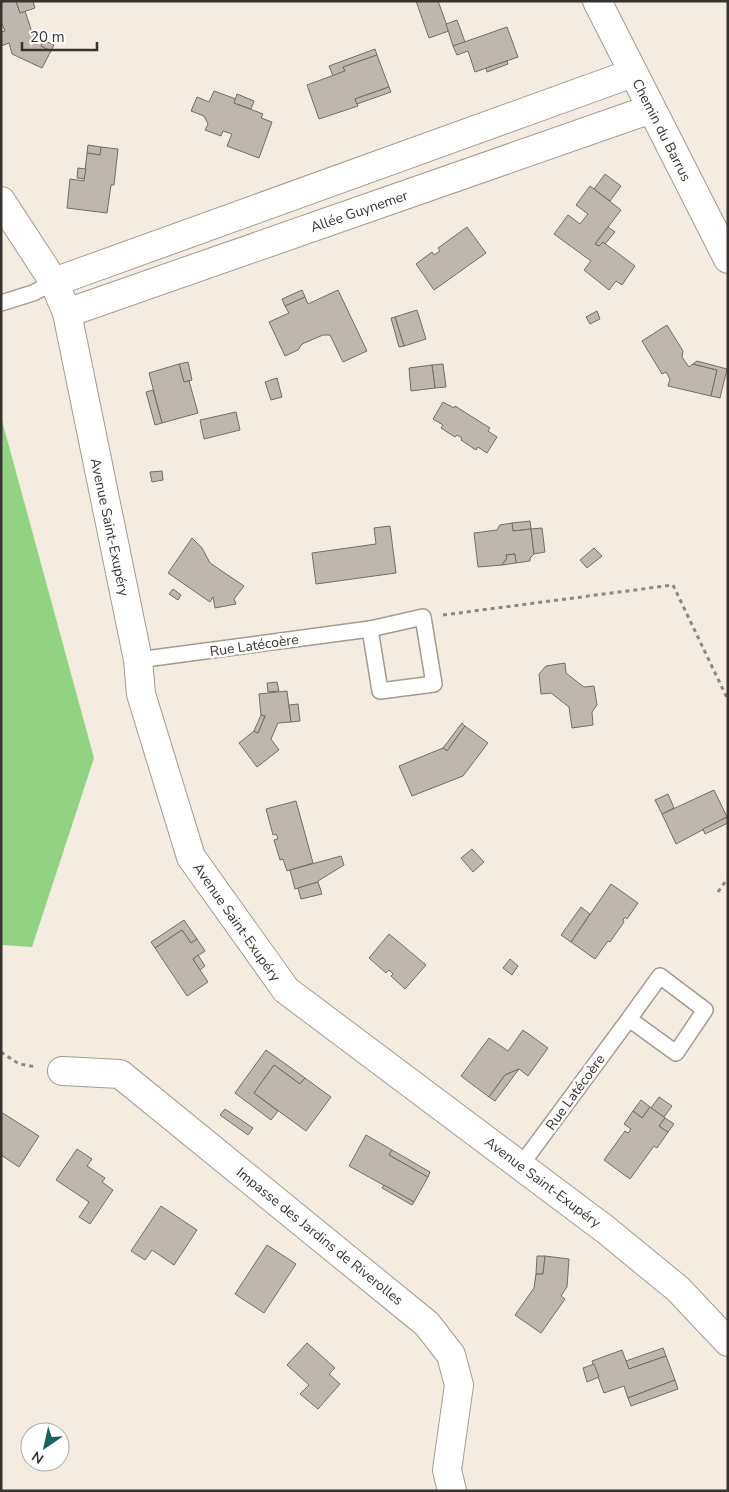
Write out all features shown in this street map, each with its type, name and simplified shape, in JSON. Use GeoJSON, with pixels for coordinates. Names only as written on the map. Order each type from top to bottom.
{"type":"FeatureCollection","features":[{"type":"Feature","properties":{"kind":"street","name":"Chemin du Barrus"},"geometry":{"type":"LineString","coordinates":[[597,1],[728,259]]}},
{"type":"Feature","properties":{"kind":"street"},"geometry":{"type":"LineString","coordinates":[[54,282],[633,72]]}},
{"type":"Feature","properties":{"kind":"street","name":"Allée Guynemer"},"geometry":{"type":"LineString","coordinates":[[67,313],[651,109]]}},
{"type":"Feature","properties":{"kind":"street","name":"Avenue Saint-Exupéry"},"geometry":{"type":"LineString","coordinates":[[1,201],[54,282],[67,313],[138,660],[141,694],[191,857],[286,990],[606,1230],[678,1289],[728,1342]]}},
{"type":"Feature","properties":{"kind":"street","name":"Impasse des Jardins de Riverolles"},"geometry":{"type":"LineString","coordinates":[[62,1071],[120,1074],[427,1324],[451,1355],[460,1385],[447,1470],[452,1491]]}},
{"type":"Feature","properties":{"kind":"lane"},"geometry":{"type":"LineString","coordinates":[[1,303],[33,294],[54,282]]}},
{"type":"Feature","properties":{"kind":"lane"},"geometry":{"type":"LineString","coordinates":[[370,629],[380,691],[434,684],[423,617]]}},
{"type":"Feature","properties":{"kind":"lane","name":"Rue Latécoère"},"geometry":{"type":"LineString","coordinates":[[138,660],[370,629],[423,617]]}},
{"type":"Feature","properties":{"kind":"lane","name":"Rue Latécoère"},"geometry":{"type":"LineString","coordinates":[[521,1165],[660,976],[705,1010],[676,1053],[629,1019]]}},
{"type":"Feature","properties":{"kind":"path"},"geometry":{"type":"LineString","coordinates":[[423,617],[673,585],[728,700]]}},
{"type":"Feature","properties":{"kind":"path"},"geometry":{"type":"LineString","coordinates":[[718,892],[728,878]]}},
{"type":"Feature","properties":{"kind":"path"},"geometry":{"type":"LineString","coordinates":[[1,1052],[19,1064],[62,1071]]}},
{"type":"Feature","properties":{"kind":"green space"},"geometry":{"type":"Polygon","coordinates":[[[1,417],[94,758],[32,947],[1,945],[1,417]]]}},
{"type":"Feature","properties":{"kind":"building"},"geometry":{"type":"Polygon","coordinates":[[[1,1],[16,1],[20,13],[25,11],[33,35],[43,40],[41,46],[51,51],[42,68],[12,54],[9,43],[1,46],[1,32],[5,31],[1,22],[1,1]]]}},
{"type":"Feature","properties":{"kind":"building"},"geometry":{"type":"Polygon","coordinates":[[[16,1],[33,1],[35,8],[20,13],[16,1]]]}},
{"type":"Feature","properties":{"kind":"building"},"geometry":{"type":"Polygon","coordinates":[[[416,1],[438,1],[449,31],[429,38],[416,1]]]}},
{"type":"Feature","properties":{"kind":"building"},"geometry":{"type":"Polygon","coordinates":[[[457,20],[465,42],[453,46],[446,24],[457,20]]]}},
{"type":"Feature","properties":{"kind":"building"},"geometry":{"type":"Polygon","coordinates":[[[507,27],[518,57],[475,72],[468,51],[457,55],[453,46],[507,27]]]}},
{"type":"Feature","properties":{"kind":"building"},"geometry":{"type":"Polygon","coordinates":[[[43,40],[54,45],[51,51],[41,46],[43,40]]]}},
{"type":"Feature","properties":{"kind":"building"},"geometry":{"type":"Polygon","coordinates":[[[375,49],[377,55],[343,67],[345,71],[333,76],[329,66],[375,49]]]}},
{"type":"Feature","properties":{"kind":"building"},"geometry":{"type":"Polygon","coordinates":[[[377,55],[389,87],[355,99],[358,106],[319,119],[307,85],[345,71],[343,67],[377,55]]]}},
{"type":"Feature","properties":{"kind":"building"},"geometry":{"type":"Polygon","coordinates":[[[507,61],[508,64],[487,72],[486,68],[507,61]]]}},
{"type":"Feature","properties":{"kind":"building"},"geometry":{"type":"Polygon","coordinates":[[[389,87],[391,92],[357,104],[355,99],[389,87]]]}},
{"type":"Feature","properties":{"kind":"building"},"geometry":{"type":"Polygon","coordinates":[[[214,91],[236,99],[234,103],[263,114],[261,118],[272,122],[259,158],[227,146],[232,134],[223,131],[221,136],[205,130],[208,124],[204,116],[191,111],[197,97],[209,102],[214,91]]]}},
{"type":"Feature","properties":{"kind":"building"},"geometry":{"type":"Polygon","coordinates":[[[237,94],[254,101],[251,109],[234,103],[237,94]]]}},
{"type":"Feature","properties":{"kind":"building"},"geometry":{"type":"Polygon","coordinates":[[[88,145],[101,147],[100,155],[87,153],[88,145]]]}},
{"type":"Feature","properties":{"kind":"building"},"geometry":{"type":"Polygon","coordinates":[[[101,147],[118,149],[114,185],[111,185],[107,213],[67,208],[70,179],[84,181],[87,153],[100,155],[101,147]]]}},
{"type":"Feature","properties":{"kind":"building"},"geometry":{"type":"Polygon","coordinates":[[[78,168],[86,169],[84,179],[77,178],[78,168]]]}},
{"type":"Feature","properties":{"kind":"building"},"geometry":{"type":"Polygon","coordinates":[[[605,174],[621,186],[610,201],[594,189],[605,174]]]}},
{"type":"Feature","properties":{"kind":"building"},"geometry":{"type":"Polygon","coordinates":[[[590,186],[621,210],[595,244],[599,246],[603,242],[635,266],[622,285],[616,281],[609,290],[584,270],[591,261],[554,234],[568,215],[580,224],[588,214],[576,205],[590,186]]]}},
{"type":"Feature","properties":{"kind":"building"},"geometry":{"type":"Polygon","coordinates":[[[467,227],[486,253],[434,290],[416,264],[432,252],[434,255],[440,251],[438,248],[467,227]]]}},
{"type":"Feature","properties":{"kind":"building"},"geometry":{"type":"Polygon","coordinates":[[[608,227],[615,232],[605,244],[603,242],[599,246],[595,244],[608,227]]]}},
{"type":"Feature","properties":{"kind":"building"},"geometry":{"type":"Polygon","coordinates":[[[302,290],[305,297],[285,306],[282,299],[302,290]]]}},
{"type":"Feature","properties":{"kind":"building"},"geometry":{"type":"Polygon","coordinates":[[[338,290],[367,351],[343,362],[330,335],[323,335],[302,344],[298,350],[285,356],[269,322],[289,313],[285,306],[305,297],[308,304],[338,290]]]}},
{"type":"Feature","properties":{"kind":"building"},"geometry":{"type":"Polygon","coordinates":[[[417,310],[426,339],[404,346],[395,317],[417,310]]]}},
{"type":"Feature","properties":{"kind":"building"},"geometry":{"type":"Polygon","coordinates":[[[597,311],[600,319],[590,324],[586,317],[597,311]]]}},
{"type":"Feature","properties":{"kind":"building"},"geometry":{"type":"Polygon","coordinates":[[[395,317],[404,346],[399,347],[391,318],[395,317]]]}},
{"type":"Feature","properties":{"kind":"building"},"geometry":{"type":"Polygon","coordinates":[[[667,325],[683,351],[682,357],[689,367],[693,364],[717,370],[711,396],[668,386],[670,379],[666,372],[662,374],[642,341],[667,325]]]}},
{"type":"Feature","properties":{"kind":"building"},"geometry":{"type":"Polygon","coordinates":[[[697,361],[727,369],[720,398],[711,396],[717,370],[693,364],[697,361]]]}},
{"type":"Feature","properties":{"kind":"building"},"geometry":{"type":"Polygon","coordinates":[[[188,362],[192,380],[184,382],[179,364],[188,362]]]}},
{"type":"Feature","properties":{"kind":"building"},"geometry":{"type":"Polygon","coordinates":[[[179,364],[184,382],[189,381],[198,413],[162,423],[149,373],[179,364]]]}},
{"type":"Feature","properties":{"kind":"building"},"geometry":{"type":"Polygon","coordinates":[[[443,364],[446,387],[435,388],[432,365],[443,364]]]}},
{"type":"Feature","properties":{"kind":"building"},"geometry":{"type":"Polygon","coordinates":[[[432,365],[435,388],[411,391],[409,368],[432,365]]]}},
{"type":"Feature","properties":{"kind":"building"},"geometry":{"type":"Polygon","coordinates":[[[277,378],[282,397],[271,400],[265,382],[277,378]]]}},
{"type":"Feature","properties":{"kind":"building"},"geometry":{"type":"Polygon","coordinates":[[[153,390],[162,423],[155,425],[146,392],[153,390]]]}},
{"type":"Feature","properties":{"kind":"building"},"geometry":{"type":"Polygon","coordinates":[[[443,402],[454,408],[455,406],[490,428],[488,431],[497,437],[487,453],[478,447],[476,450],[457,435],[455,437],[441,428],[443,425],[433,419],[443,402]]]}},
{"type":"Feature","properties":{"kind":"building"},"geometry":{"type":"Polygon","coordinates":[[[236,412],[240,430],[204,439],[200,420],[236,412]]]}},
{"type":"Feature","properties":{"kind":"building"},"geometry":{"type":"Polygon","coordinates":[[[162,471],[163,480],[152,482],[150,472],[162,471]]]}},
{"type":"Feature","properties":{"kind":"building"},"geometry":{"type":"Polygon","coordinates":[[[530,521],[531,529],[513,531],[512,523],[530,521]]]}},
{"type":"Feature","properties":{"kind":"building"},"geometry":{"type":"Polygon","coordinates":[[[512,523],[513,531],[531,529],[534,554],[530,561],[516,563],[515,554],[506,555],[507,558],[502,565],[478,567],[474,533],[497,530],[500,525],[512,523]]]}},
{"type":"Feature","properties":{"kind":"building"},"geometry":{"type":"Polygon","coordinates":[[[390,526],[396,573],[316,584],[312,553],[376,544],[374,528],[390,526]]]}},
{"type":"Feature","properties":{"kind":"building"},"geometry":{"type":"Polygon","coordinates":[[[542,528],[545,552],[534,554],[531,529],[542,528]]]}},
{"type":"Feature","properties":{"kind":"building"},"geometry":{"type":"Polygon","coordinates":[[[192,538],[202,548],[210,563],[244,586],[234,599],[236,604],[215,608],[213,597],[210,602],[168,573],[192,538]]]}},
{"type":"Feature","properties":{"kind":"building"},"geometry":{"type":"Polygon","coordinates":[[[594,548],[602,556],[587,568],[580,560],[594,548]]]}},
{"type":"Feature","properties":{"kind":"building"},"geometry":{"type":"Polygon","coordinates":[[[515,554],[516,563],[502,565],[507,558],[506,555],[515,554]]]}},
{"type":"Feature","properties":{"kind":"building"},"geometry":{"type":"Polygon","coordinates":[[[173,589],[181,595],[178,600],[169,594],[173,589]]]}},
{"type":"Feature","properties":{"kind":"building"},"geometry":{"type":"Polygon","coordinates":[[[565,663],[566,673],[584,687],[594,686],[597,705],[592,712],[593,725],[572,728],[569,707],[551,693],[541,694],[539,674],[546,666],[565,663]]]}},
{"type":"Feature","properties":{"kind":"building"},"geometry":{"type":"Polygon","coordinates":[[[277,682],[279,691],[268,692],[267,683],[277,682]]]}},
{"type":"Feature","properties":{"kind":"building"},"geometry":{"type":"Polygon","coordinates":[[[287,691],[291,722],[278,723],[271,739],[279,750],[257,767],[239,743],[254,731],[258,733],[265,716],[261,715],[259,694],[287,691]]]}},
{"type":"Feature","properties":{"kind":"building"},"geometry":{"type":"Polygon","coordinates":[[[298,704],[300,721],[291,722],[289,705],[298,704]]]}},
{"type":"Feature","properties":{"kind":"building"},"geometry":{"type":"Polygon","coordinates":[[[261,715],[265,716],[258,733],[254,731],[261,715]]]}},
{"type":"Feature","properties":{"kind":"building"},"geometry":{"type":"Polygon","coordinates":[[[462,723],[465,726],[447,751],[443,748],[462,723]]]}},
{"type":"Feature","properties":{"kind":"building"},"geometry":{"type":"Polygon","coordinates":[[[465,726],[488,743],[463,776],[412,796],[399,766],[443,748],[447,751],[465,726]]]}},
{"type":"Feature","properties":{"kind":"building"},"geometry":{"type":"Polygon","coordinates":[[[714,790],[727,817],[676,844],[662,814],[714,790]]]}},
{"type":"Feature","properties":{"kind":"building"},"geometry":{"type":"Polygon","coordinates":[[[668,794],[674,808],[662,814],[655,800],[668,794]]]}},
{"type":"Feature","properties":{"kind":"building"},"geometry":{"type":"Polygon","coordinates":[[[296,801],[313,863],[287,871],[283,859],[280,860],[274,840],[278,839],[276,834],[273,835],[266,809],[296,801]]]}},
{"type":"Feature","properties":{"kind":"building"},"geometry":{"type":"Polygon","coordinates":[[[727,817],[728,823],[705,834],[703,829],[727,817]]]}},
{"type":"Feature","properties":{"kind":"building"},"geometry":{"type":"Polygon","coordinates":[[[472,849],[484,862],[473,872],[461,858],[472,849]]]}},
{"type":"Feature","properties":{"kind":"building"},"geometry":{"type":"Polygon","coordinates":[[[341,856],[344,865],[318,882],[295,889],[290,870],[341,856]]]}},
{"type":"Feature","properties":{"kind":"building"},"geometry":{"type":"Polygon","coordinates":[[[318,882],[322,894],[301,899],[298,888],[318,882]]]}},
{"type":"Feature","properties":{"kind":"building"},"geometry":{"type":"Polygon","coordinates":[[[611,884],[638,903],[627,919],[625,917],[624,922],[610,942],[608,941],[595,959],[571,942],[611,884]]]}},
{"type":"Feature","properties":{"kind":"building"},"geometry":{"type":"Polygon","coordinates":[[[581,907],[590,914],[571,942],[561,935],[581,907]]]}},
{"type":"Feature","properties":{"kind":"building"},"geometry":{"type":"Polygon","coordinates":[[[184,920],[197,939],[191,943],[182,930],[155,948],[151,942],[184,920]]]}},
{"type":"Feature","properties":{"kind":"building"},"geometry":{"type":"Polygon","coordinates":[[[182,930],[191,943],[197,939],[205,951],[193,959],[208,982],[187,996],[155,948],[182,930]]]}},
{"type":"Feature","properties":{"kind":"building"},"geometry":{"type":"Polygon","coordinates":[[[389,934],[426,965],[405,989],[391,976],[393,974],[389,970],[386,973],[369,958],[389,934]]]}},
{"type":"Feature","properties":{"kind":"building"},"geometry":{"type":"Polygon","coordinates":[[[198,955],[205,966],[200,970],[193,959],[198,955]]]}},
{"type":"Feature","properties":{"kind":"building"},"geometry":{"type":"Polygon","coordinates":[[[510,959],[518,966],[512,975],[503,968],[510,959]]]}},
{"type":"Feature","properties":{"kind":"building"},"geometry":{"type":"Polygon","coordinates":[[[523,1030],[548,1048],[528,1076],[519,1069],[505,1075],[489,1097],[461,1076],[489,1038],[508,1051],[523,1030]]]}},
{"type":"Feature","properties":{"kind":"building"},"geometry":{"type":"Polygon","coordinates":[[[266,1050],[305,1078],[300,1084],[274,1065],[254,1093],[278,1111],[271,1120],[235,1093],[266,1050]]]}},
{"type":"Feature","properties":{"kind":"building"},"geometry":{"type":"Polygon","coordinates":[[[274,1065],[300,1084],[305,1078],[331,1097],[306,1131],[254,1093],[274,1065]]]}},
{"type":"Feature","properties":{"kind":"building"},"geometry":{"type":"Polygon","coordinates":[[[519,1069],[495,1101],[489,1097],[505,1075],[519,1069]]]}},
{"type":"Feature","properties":{"kind":"building"},"geometry":{"type":"Polygon","coordinates":[[[659,1097],[672,1106],[664,1117],[651,1108],[659,1097]]]}},
{"type":"Feature","properties":{"kind":"building"},"geometry":{"type":"Polygon","coordinates":[[[641,1100],[650,1107],[642,1118],[633,1111],[641,1100]]]}},
{"type":"Feature","properties":{"kind":"building"},"geometry":{"type":"Polygon","coordinates":[[[650,1107],[665,1118],[659,1126],[668,1132],[657,1148],[654,1146],[630,1179],[604,1160],[625,1131],[628,1133],[631,1129],[624,1124],[633,1111],[642,1118],[650,1107]]]}},
{"type":"Feature","properties":{"kind":"building"},"geometry":{"type":"Polygon","coordinates":[[[225,1109],[253,1128],[248,1135],[220,1115],[225,1109]]]}},
{"type":"Feature","properties":{"kind":"building"},"geometry":{"type":"Polygon","coordinates":[[[1,1112],[39,1136],[19,1167],[1,1155],[1,1112]]]}},
{"type":"Feature","properties":{"kind":"building"},"geometry":{"type":"Polygon","coordinates":[[[665,1118],[674,1124],[668,1132],[659,1126],[665,1118]]]}},
{"type":"Feature","properties":{"kind":"building"},"geometry":{"type":"Polygon","coordinates":[[[366,1135],[392,1150],[389,1155],[428,1177],[414,1202],[349,1166],[366,1135]]]}},
{"type":"Feature","properties":{"kind":"building"},"geometry":{"type":"Polygon","coordinates":[[[77,1149],[92,1159],[87,1166],[105,1178],[102,1182],[113,1190],[90,1224],[79,1217],[89,1202],[56,1180],[77,1149]]]}},
{"type":"Feature","properties":{"kind":"building"},"geometry":{"type":"Polygon","coordinates":[[[392,1150],[430,1172],[428,1177],[389,1155],[392,1150]]]}},
{"type":"Feature","properties":{"kind":"building"},"geometry":{"type":"Polygon","coordinates":[[[384,1185],[414,1202],[412,1205],[382,1188],[384,1185]]]}},
{"type":"Feature","properties":{"kind":"building"},"geometry":{"type":"Polygon","coordinates":[[[161,1206],[197,1230],[174,1265],[152,1250],[145,1260],[131,1251],[161,1206]]]}},
{"type":"Feature","properties":{"kind":"building"},"geometry":{"type":"Polygon","coordinates":[[[267,1245],[296,1264],[264,1313],[235,1294],[267,1245]]]}},
{"type":"Feature","properties":{"kind":"building"},"geometry":{"type":"Polygon","coordinates":[[[537,1256],[545,1256],[543,1274],[536,1274],[537,1256]]]}},
{"type":"Feature","properties":{"kind":"building"},"geometry":{"type":"Polygon","coordinates":[[[545,1256],[569,1259],[567,1287],[561,1296],[565,1299],[541,1333],[515,1315],[534,1288],[536,1274],[543,1274],[545,1256]]]}},
{"type":"Feature","properties":{"kind":"building"},"geometry":{"type":"Polygon","coordinates":[[[307,1343],[335,1368],[329,1374],[340,1384],[318,1409],[300,1394],[309,1385],[287,1365],[307,1343]]]}},
{"type":"Feature","properties":{"kind":"building"},"geometry":{"type":"Polygon","coordinates":[[[663,1348],[666,1356],[629,1369],[626,1361],[663,1348]]]}},
{"type":"Feature","properties":{"kind":"building"},"geometry":{"type":"Polygon","coordinates":[[[622,1350],[629,1369],[666,1356],[675,1380],[628,1398],[624,1386],[604,1393],[592,1361],[622,1350]]]}},
{"type":"Feature","properties":{"kind":"building"},"geometry":{"type":"Polygon","coordinates":[[[594,1364],[599,1377],[587,1382],[583,1368],[594,1364]]]}},
{"type":"Feature","properties":{"kind":"building"},"geometry":{"type":"Polygon","coordinates":[[[675,1380],[678,1389],[631,1406],[628,1398],[675,1380]]]}}]}
